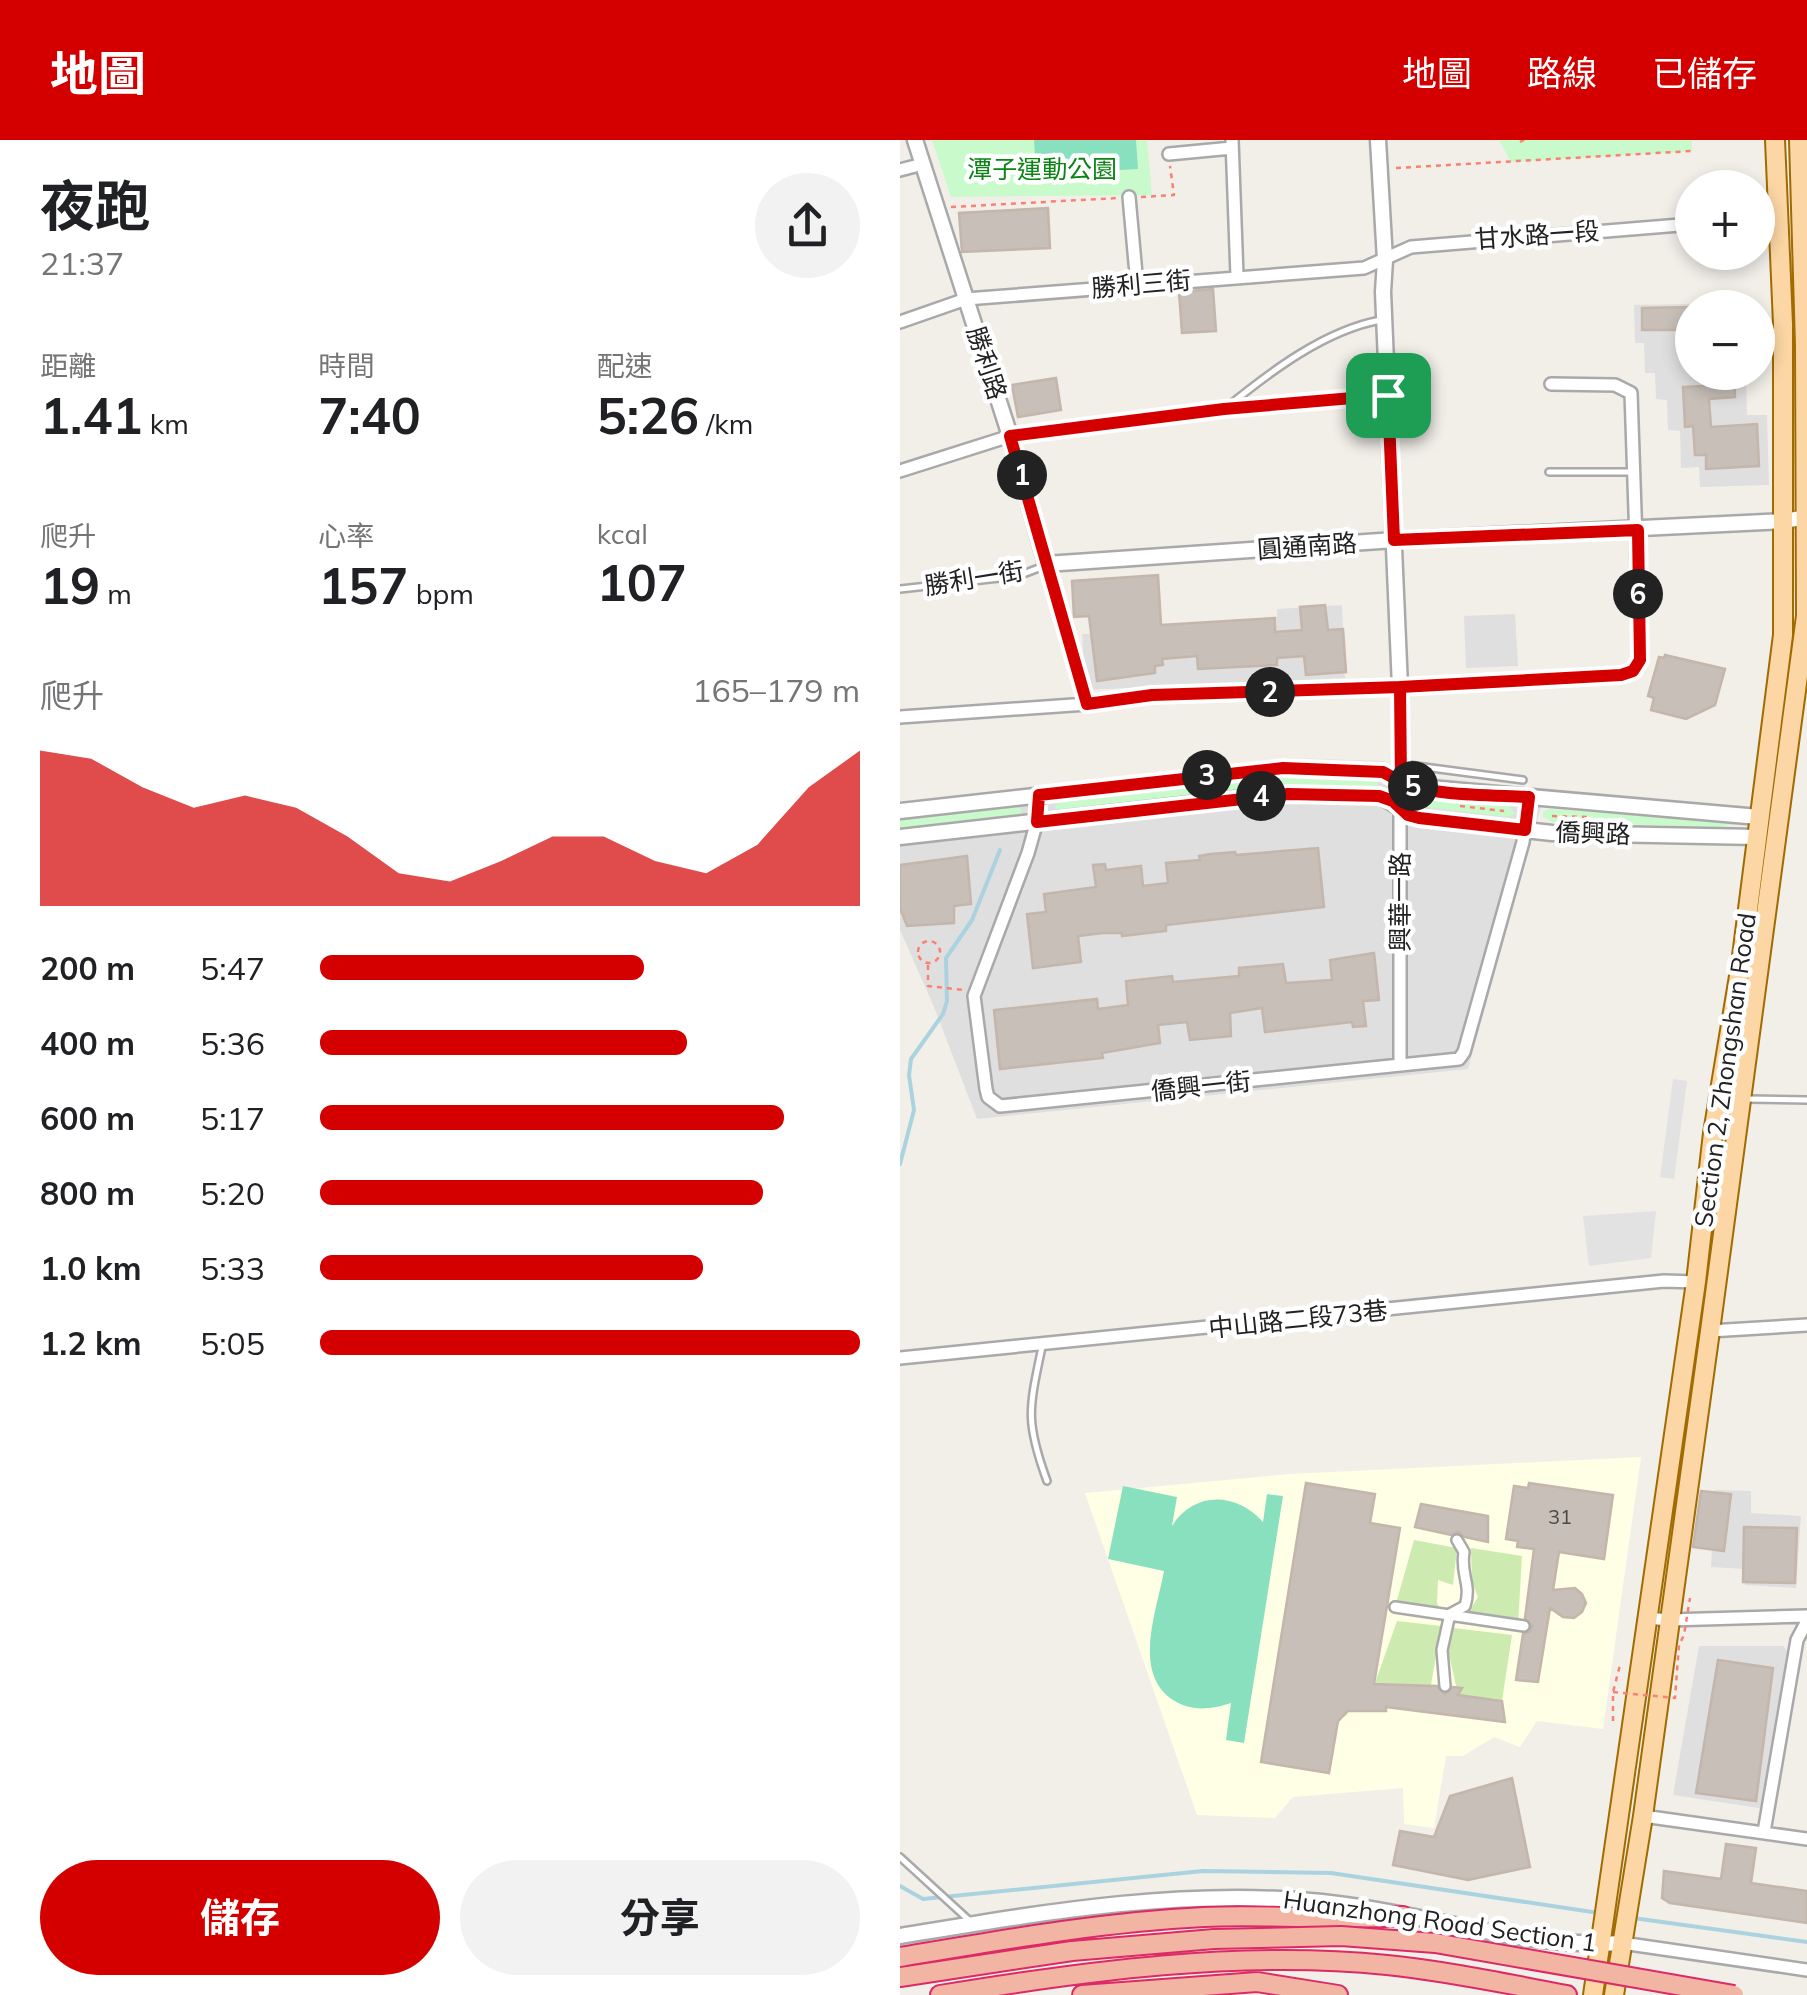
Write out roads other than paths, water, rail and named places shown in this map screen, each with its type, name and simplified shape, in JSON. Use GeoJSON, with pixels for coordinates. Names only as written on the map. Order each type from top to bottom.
{"type":"FeatureCollection","features":[{"type":"Feature","properties":{"kind":"highway"},"geometry":{"type":"LineString","coordinates":[[900,1957],[1068,1929],[1202,1918],[1403,1916]]}},
{"type":"Feature","properties":{"kind":"highway"},"geometry":{"type":"LineString","coordinates":[[900,1977],[1138,1944],[1341,1936],[1435,1943],[1734,1995]]}},
{"type":"Feature","properties":{"kind":"highway"},"geometry":{"type":"LineString","coordinates":[[940,1995],[1141,1968],[1283,1961],[1385,1965],[1566,1995]]}},
{"type":"Feature","properties":{"kind":"highway"},"geometry":{"type":"LineString","coordinates":[[1082,1995],[1257,1982],[1338,1995]]}},
{"type":"Feature","properties":{"kind":"main road","name":"Section 2, Zhongshan Road"},"geometry":{"type":"LineString","coordinates":[[1593,1995],[1696,1282],[1783,635],[1783,324],[1775,140]]}},
{"type":"Feature","properties":{"kind":"main road","name":"Section 2, Zhongshan Road"},"geometry":{"type":"LineString","coordinates":[[1614,1995],[1710,1331],[1806,616],[1806,345],[1799,140]]}},
{"type":"Feature","properties":{"kind":"street","name":"勝利路"},"geometry":{"type":"LineString","coordinates":[[915,140],[1010,436],[1087,704]]}},
{"type":"Feature","properties":{"kind":"street","name":"興華一路"},"geometry":{"type":"LineString","coordinates":[[1378,140],[1386,260],[1384,319],[1402,764],[1400,1065]]}},
{"type":"Feature","properties":{"kind":"street"},"geometry":{"type":"LineString","coordinates":[[1169,154],[1232,144],[1237,276]]}},
{"type":"Feature","properties":{"kind":"street"},"geometry":{"type":"LineString","coordinates":[[900,170],[923,164]]}},
{"type":"Feature","properties":{"kind":"street"},"geometry":{"type":"LineString","coordinates":[[1130,198],[1137,285]]}},
{"type":"Feature","properties":{"kind":"street","name":"甘水路一段"},"geometry":{"type":"LineString","coordinates":[[1386,260],[1412,247],[1675,225]]}},
{"type":"Feature","properties":{"kind":"street","name":"勝利三街"},"geometry":{"type":"LineString","coordinates":[[900,322],[966,299],[1364,268],[1386,260]]}},
{"type":"Feature","properties":{"kind":"street"},"geometry":{"type":"LineString","coordinates":[[900,718],[1087,704],[1152,695],[1400,687],[1621,675],[1633,671],[1640,660],[1630,393],[1615,384],[1552,384]]}},
{"type":"Feature","properties":{"kind":"street"},"geometry":{"type":"LineString","coordinates":[[900,471],[1010,436],[1224,409],[1388,395]]}},
{"type":"Feature","properties":{"kind":"street","name":"圓通南路"},"geometry":{"type":"LineString","coordinates":[[1046,564],[1394,540],[1784,522],[1807,517]]}},
{"type":"Feature","properties":{"kind":"street","name":"僑興路"},"geometry":{"type":"LineString","coordinates":[[900,811],[1283,768],[1383,772],[1408,786],[1759,817]]}},
{"type":"Feature","properties":{"kind":"street","name":"僑興路"},"geometry":{"type":"LineString","coordinates":[[900,837],[1288,794],[1379,796],[1419,818],[1525,830],[1757,837]]}},
{"type":"Feature","properties":{"kind":"street","name":"僑興一街"},"geometry":{"type":"LineString","coordinates":[[1039,795],[1037,822],[974,996],[986,1090],[1000,1106],[1459,1059],[1525,830],[1529,797]]}},
{"type":"Feature","properties":{"kind":"street","name":"中山路二段73巷"},"geometry":{"type":"LineString","coordinates":[[900,1358],[1664,1282],[1696,1282]]}},
{"type":"Feature","properties":{"kind":"street"},"geometry":{"type":"LineString","coordinates":[[1710,1331],[1807,1325]]}},
{"type":"Feature","properties":{"kind":"street"},"geometry":{"type":"LineString","coordinates":[[1444,1686],[1442,1650],[1450,1614],[1465,1606],[1470,1589],[1461,1567],[1464,1552],[1457,1540]]}},
{"type":"Feature","properties":{"kind":"street"},"geometry":{"type":"LineString","coordinates":[[1394,1607],[1524,1626]]}},
{"type":"Feature","properties":{"kind":"street"},"geometry":{"type":"LineString","coordinates":[[1647,1618],[1807,1618],[1797,1640],[1764,1832]]}},
{"type":"Feature","properties":{"kind":"street"},"geometry":{"type":"LineString","coordinates":[[1642,1816],[1807,1838]]}},
{"type":"Feature","properties":{"kind":"street","name":"Huanzhong Road Section 1"},"geometry":{"type":"LineString","coordinates":[[900,1936],[1062,1910],[1190,1897],[1248,1897],[1325,1902],[1436,1924],[1600,1944],[1622,1943]]}},
{"type":"Feature","properties":{"kind":"street"},"geometry":{"type":"LineString","coordinates":[[1622,1943],[1807,1970]]}},
{"type":"Feature","properties":{"kind":"lane"},"geometry":{"type":"LineString","coordinates":[[1224,409],[1311,348],[1360,323],[1384,319]]}},
{"type":"Feature","properties":{"kind":"lane"},"geometry":{"type":"LineString","coordinates":[[1549,472],[1635,472]]}},
{"type":"Feature","properties":{"kind":"lane","name":"勝利一街"},"geometry":{"type":"LineString","coordinates":[[900,589],[1018,576],[1046,564]]}},
{"type":"Feature","properties":{"kind":"lane"},"geometry":{"type":"LineString","coordinates":[[1402,764],[1522,780]]}},
{"type":"Feature","properties":{"kind":"lane"},"geometry":{"type":"LineString","coordinates":[[1720,1099],[1807,1100]]}},
{"type":"Feature","properties":{"kind":"lane"},"geometry":{"type":"LineString","coordinates":[[1043,1344],[1029,1409],[1032,1441],[1047,1482]]}},
{"type":"Feature","properties":{"kind":"lane"},"geometry":{"type":"LineString","coordinates":[[900,1857],[973,1924]]}},
{"type":"Feature","properties":{"kind":"waterway"},"geometry":{"type":"LineString","coordinates":[[900,1164],[914,1110],[911,1059],[943,1014],[947,1001],[946,958],[972,920],[1000,850]]}},
{"type":"Feature","properties":{"kind":"waterway"},"geometry":{"type":"LineString","coordinates":[[900,1886],[923,1899],[1203,1871],[1331,1873],[1599,1913]]}},
{"type":"Feature","properties":{"kind":"waterway"},"geometry":{"type":"LineString","coordinates":[[1633,1918],[1807,1942]]}},
{"type":"Feature","properties":{"kind":"park label","name":"潭子運動公園"},"geometry":{"type":"Point","coordinates":[1042,169]}}]}
